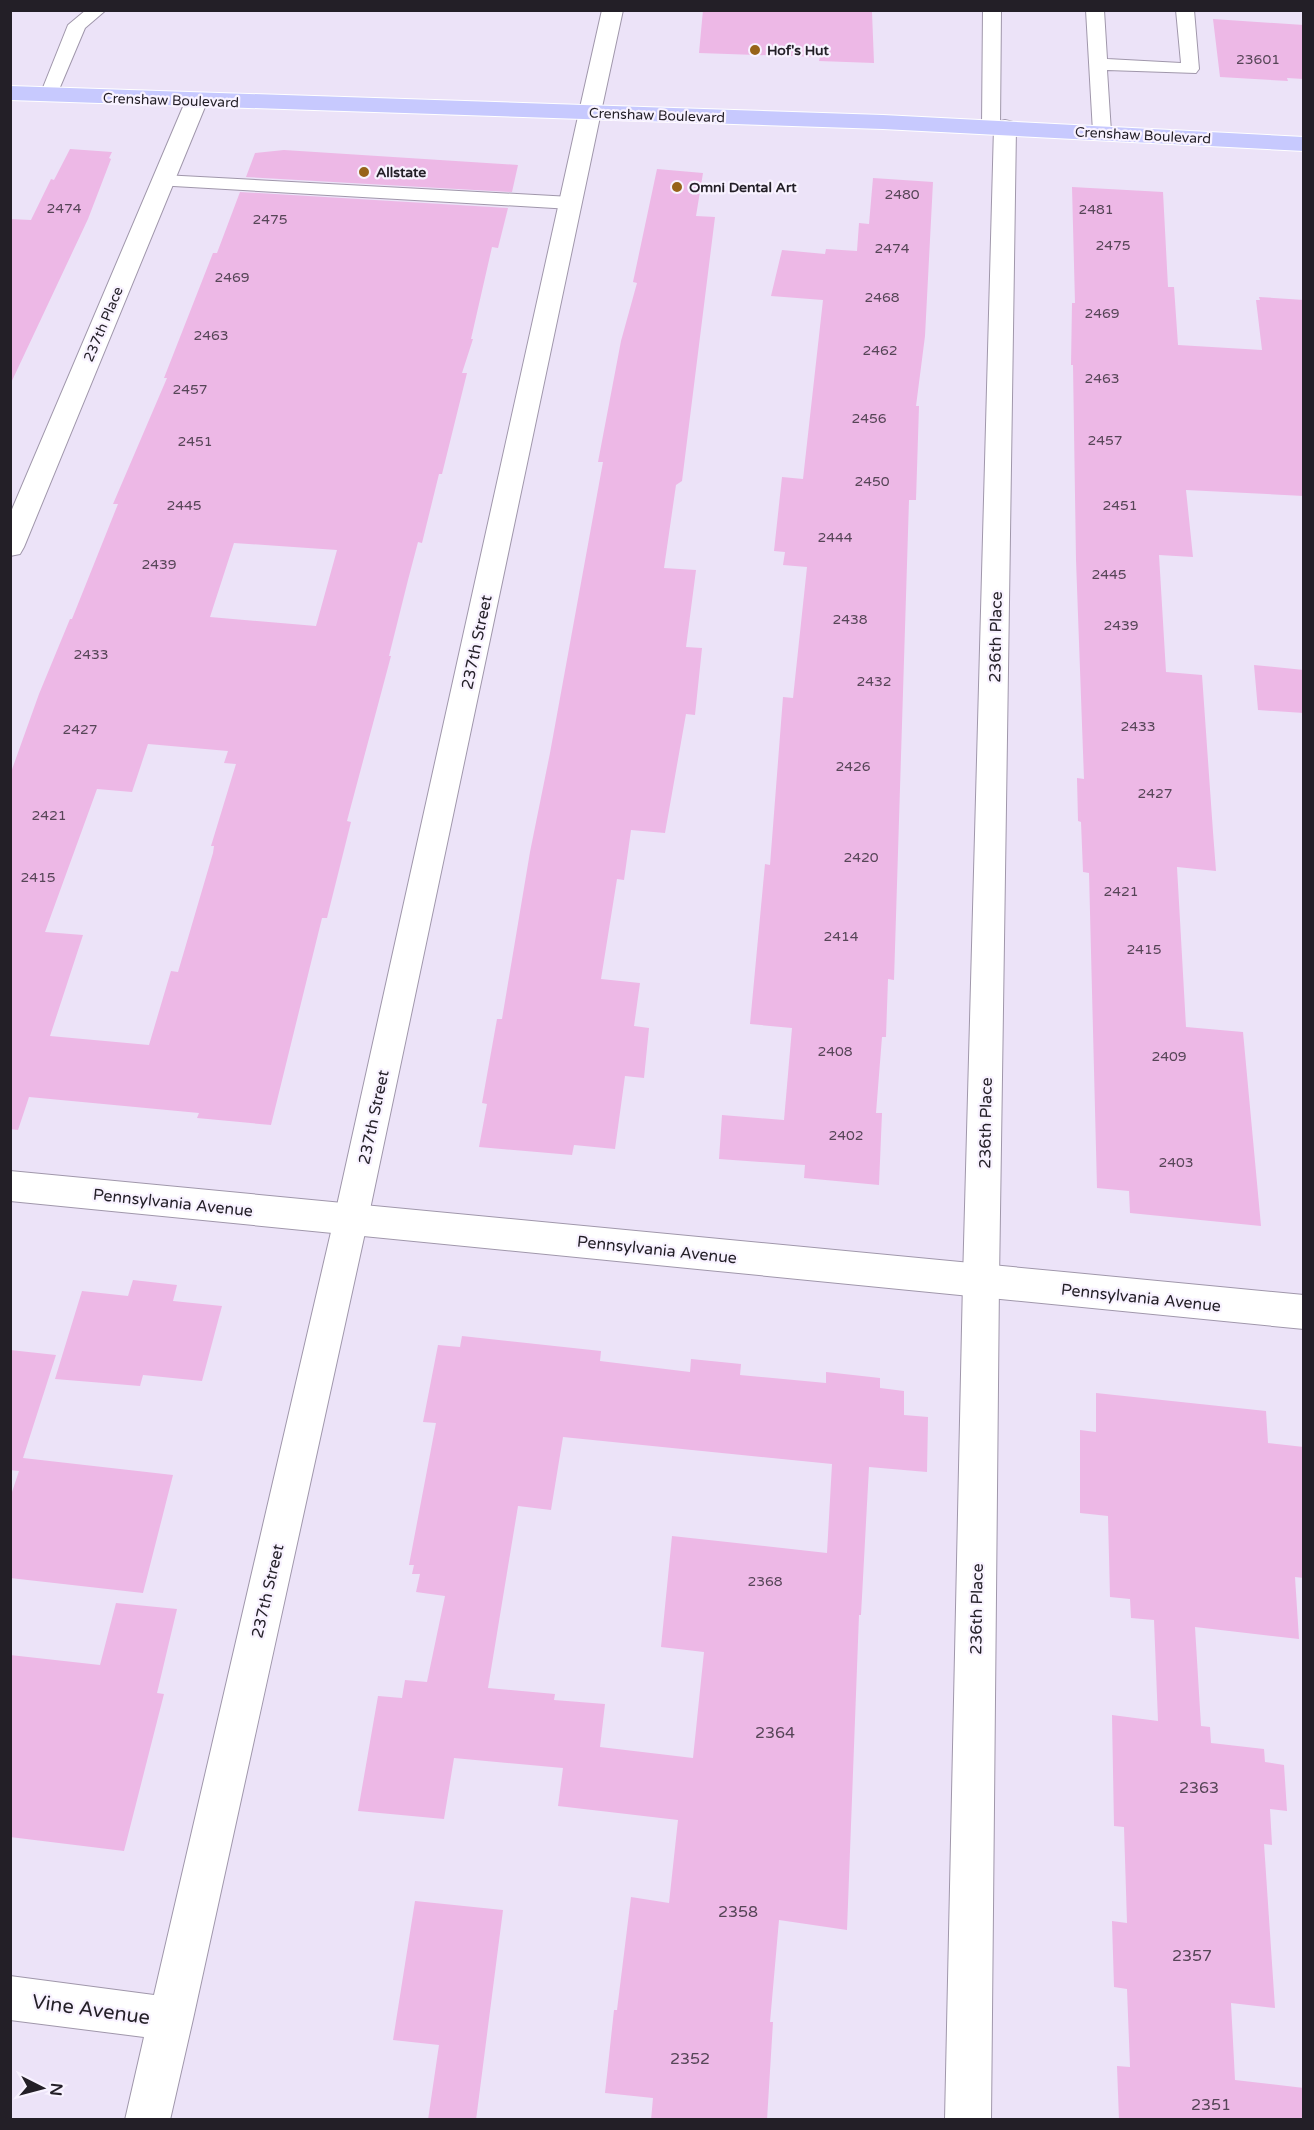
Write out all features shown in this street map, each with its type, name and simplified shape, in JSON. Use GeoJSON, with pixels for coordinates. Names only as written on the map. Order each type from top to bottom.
{"type":"FeatureCollection","features":[{"type":"Feature","properties":{"kind":"main road","name":"Crenshaw Boulevard"},"geometry":{"type":"LineString","coordinates":[[10,93],[196,102],[590,112],[998,127],[1304,144]]}},
{"type":"Feature","properties":{"kind":"street","name":"237th Street"},"geometry":{"type":"LineString","coordinates":[[147,2120],[351,1219],[612,10]]}},
{"type":"Feature","properties":{"kind":"street","name":"237th Place"},"geometry":{"type":"LineString","coordinates":[[10,547],[196,102]]}},
{"type":"Feature","properties":{"kind":"street","name":"236th Place"},"geometry":{"type":"LineString","coordinates":[[968,2120],[998,127]]}},
{"type":"Feature","properties":{"kind":"street","name":"Pennsylvania Avenue"},"geometry":{"type":"LineString","coordinates":[[10,1186],[1304,1312]]}},
{"type":"Feature","properties":{"kind":"street","name":"Vine Avenue"},"geometry":{"type":"LineString","coordinates":[[10,1998],[171,2019]]}},
{"type":"Feature","properties":{"kind":"lane"},"geometry":{"type":"LineString","coordinates":[[49,95],[77,26],[98,10]]}},
{"type":"Feature","properties":{"kind":"lane"},"geometry":{"type":"LineString","coordinates":[[992,10],[998,127]]}},
{"type":"Feature","properties":{"kind":"lane"},"geometry":{"type":"LineString","coordinates":[[1095,10],[1102,132]]}},
{"type":"Feature","properties":{"kind":"lane"},"geometry":{"type":"LineString","coordinates":[[1098,64],[1190,69],[1185,10]]}},
{"type":"Feature","properties":{"kind":"lane"},"geometry":{"type":"LineString","coordinates":[[163,181],[571,202]]}},
{"type":"Feature","properties":{"kind":"building"},"geometry":{"type":"Polygon","coordinates":[[[703,10],[872,12],[874,63],[819,61],[820,57],[699,53],[703,10]]]}},
{"type":"Feature","properties":{"kind":"building"},"geometry":{"type":"Polygon","coordinates":[[[1213,19],[1304,25],[1304,79],[1287,78],[1288,81],[1220,77],[1213,19]]]}},
{"type":"Feature","properties":{"kind":"building"},"geometry":{"type":"Polygon","coordinates":[[[70,149],[112,152],[109,158],[111,159],[88,219],[10,385],[10,219],[31,220],[51,179],[54,180],[70,149]]]}},
{"type":"Feature","properties":{"kind":"building"},"geometry":{"type":"Polygon","coordinates":[[[284,150],[518,165],[512,192],[246,177],[255,153],[284,150]]]}},
{"type":"Feature","properties":{"kind":"building"},"geometry":{"type":"Polygon","coordinates":[[[657,169],[703,173],[696,216],[715,217],[682,481],[676,485],[664,568],[696,570],[686,647],[702,648],[695,715],[686,714],[665,833],[631,830],[624,880],[617,879],[601,979],[640,983],[634,1026],[649,1028],[644,1078],[625,1076],[615,1149],[574,1145],[572,1155],[479,1147],[487,1104],[482,1103],[497,1019],[502,1019],[530,852],[603,462],[598,462],[621,341],[637,283],[633,282],[657,169]]]}},
{"type":"Feature","properties":{"kind":"building"},"geometry":{"type":"Polygon","coordinates":[[[873,178],[933,182],[925,336],[916,406],[919,406],[916,500],[909,500],[894,980],[888,979],[886,1037],[882,1037],[876,1113],[882,1113],[879,1185],[804,1178],[805,1165],[719,1159],[722,1115],[784,1120],[792,1028],[750,1024],[765,864],[770,865],[783,697],[793,698],[807,567],[783,565],[785,552],[774,551],[782,477],[803,479],[823,300],[771,296],[782,250],[825,254],[826,249],[857,251],[859,223],[869,224],[873,178]]]}},
{"type":"Feature","properties":{"kind":"building"},"geometry":{"type":"Polygon","coordinates":[[[1072,187],[1163,192],[1168,287],[1174,287],[1178,345],[1262,350],[1256,300],[1260,300],[1259,297],[1304,300],[1304,496],[1186,490],[1193,557],[1159,555],[1166,672],[1202,675],[1216,871],[1177,867],[1186,1027],[1243,1032],[1261,1226],[1130,1213],[1129,1191],[1097,1188],[1089,873],[1083,872],[1081,822],[1078,821],[1077,778],[1084,779],[1076,560],[1073,365],[1071,365],[1072,303],[1075,303],[1072,187]]]}},
{"type":"Feature","properties":{"kind":"building"},"geometry":{"type":"Polygon","coordinates":[[[240,192],[508,208],[498,248],[492,247],[471,339],[473,339],[462,373],[467,373],[442,474],[439,474],[422,543],[418,542],[408,580],[389,656],[391,656],[347,821],[351,822],[327,918],[322,918],[271,1125],[197,1118],[199,1113],[29,1097],[18,1130],[10,1129],[10,775],[39,694],[118,504],[113,504],[167,378],[164,378],[213,253],[217,253],[240,192]],[[234,543],[210,617],[316,626],[337,550],[234,543]],[[148,744],[132,792],[97,789],[45,932],[83,935],[50,1036],[149,1045],[171,971],[178,972],[213,853],[214,846],[211,846],[236,764],[224,763],[228,751],[148,744]]]}},
{"type":"Feature","properties":{"kind":"building"},"geometry":{"type":"Polygon","coordinates":[[[1254,665],[1304,670],[1304,713],[1258,710],[1254,665]]]}},
{"type":"Feature","properties":{"kind":"building"},"geometry":{"type":"Polygon","coordinates":[[[133,1280],[177,1285],[173,1301],[222,1306],[202,1381],[143,1375],[140,1386],[55,1379],[82,1291],[128,1296],[133,1280]]]}},
{"type":"Feature","properties":{"kind":"building"},"geometry":{"type":"Polygon","coordinates":[[[462,1336],[601,1351],[600,1361],[690,1372],[691,1359],[741,1364],[740,1375],[826,1383],[826,1372],[880,1378],[880,1388],[904,1391],[904,1415],[928,1417],[927,1472],[869,1467],[861,1615],[859,1615],[847,1930],[779,1920],[770,2022],[773,2022],[767,2120],[651,2120],[653,2098],[605,2093],[614,2010],[617,2010],[631,1897],[669,1903],[678,1820],[558,1806],[563,1768],[454,1758],[444,1819],[358,1811],[378,1696],[402,1698],[405,1680],[427,1682],[445,1596],[416,1592],[420,1574],[412,1574],[414,1565],[409,1565],[436,1423],[423,1422],[438,1345],[460,1347],[462,1336]],[[563,1437],[551,1510],[518,1506],[488,1688],[555,1694],[554,1700],[605,1704],[600,1747],[693,1758],[704,1652],[661,1647],[672,1536],[827,1553],[832,1464],[563,1437]]]}},
{"type":"Feature","properties":{"kind":"building"},"geometry":{"type":"Polygon","coordinates":[[[10,1350],[56,1355],[23,1458],[173,1475],[143,1593],[10,1578],[10,1498],[19,1471],[10,1470],[10,1350]]]}},
{"type":"Feature","properties":{"kind":"building"},"geometry":{"type":"Polygon","coordinates":[[[1096,1393],[1266,1411],[1268,1443],[1304,1447],[1304,1578],[1295,1577],[1299,1639],[1195,1627],[1201,1726],[1210,1727],[1211,1743],[1264,1749],[1265,1762],[1284,1765],[1287,1811],[1270,1809],[1272,1845],[1264,1844],[1275,2008],[1231,2003],[1235,2080],[1304,2088],[1304,2120],[1119,2120],[1117,2066],[1130,2067],[1127,1989],[1114,1987],[1112,1921],[1127,1923],[1124,1827],[1114,1826],[1112,1715],[1158,1721],[1154,1620],[1131,1618],[1130,1599],[1110,1597],[1108,1516],[1080,1513],[1080,1430],[1096,1432],[1096,1393]]]}},
{"type":"Feature","properties":{"kind":"building"},"geometry":{"type":"Polygon","coordinates":[[[116,1603],[177,1609],[157,1693],[164,1694],[124,1851],[10,1837],[10,1655],[100,1665],[116,1603]]]}},
{"type":"Feature","properties":{"kind":"building"},"geometry":{"type":"Polygon","coordinates":[[[415,1901],[503,1910],[476,2120],[428,2120],[439,2045],[393,2040],[415,1901]]]}},
{"type":"Feature","properties":{"kind":"place","name":"Hof's Hut"},"geometry":{"type":"Point","coordinates":[755,50]}},
{"type":"Feature","properties":{"kind":"place","name":"Allstate"},"geometry":{"type":"Point","coordinates":[364,172]}},
{"type":"Feature","properties":{"kind":"place","name":"Omni Dental Art"},"geometry":{"type":"Point","coordinates":[677,187]}}]}
